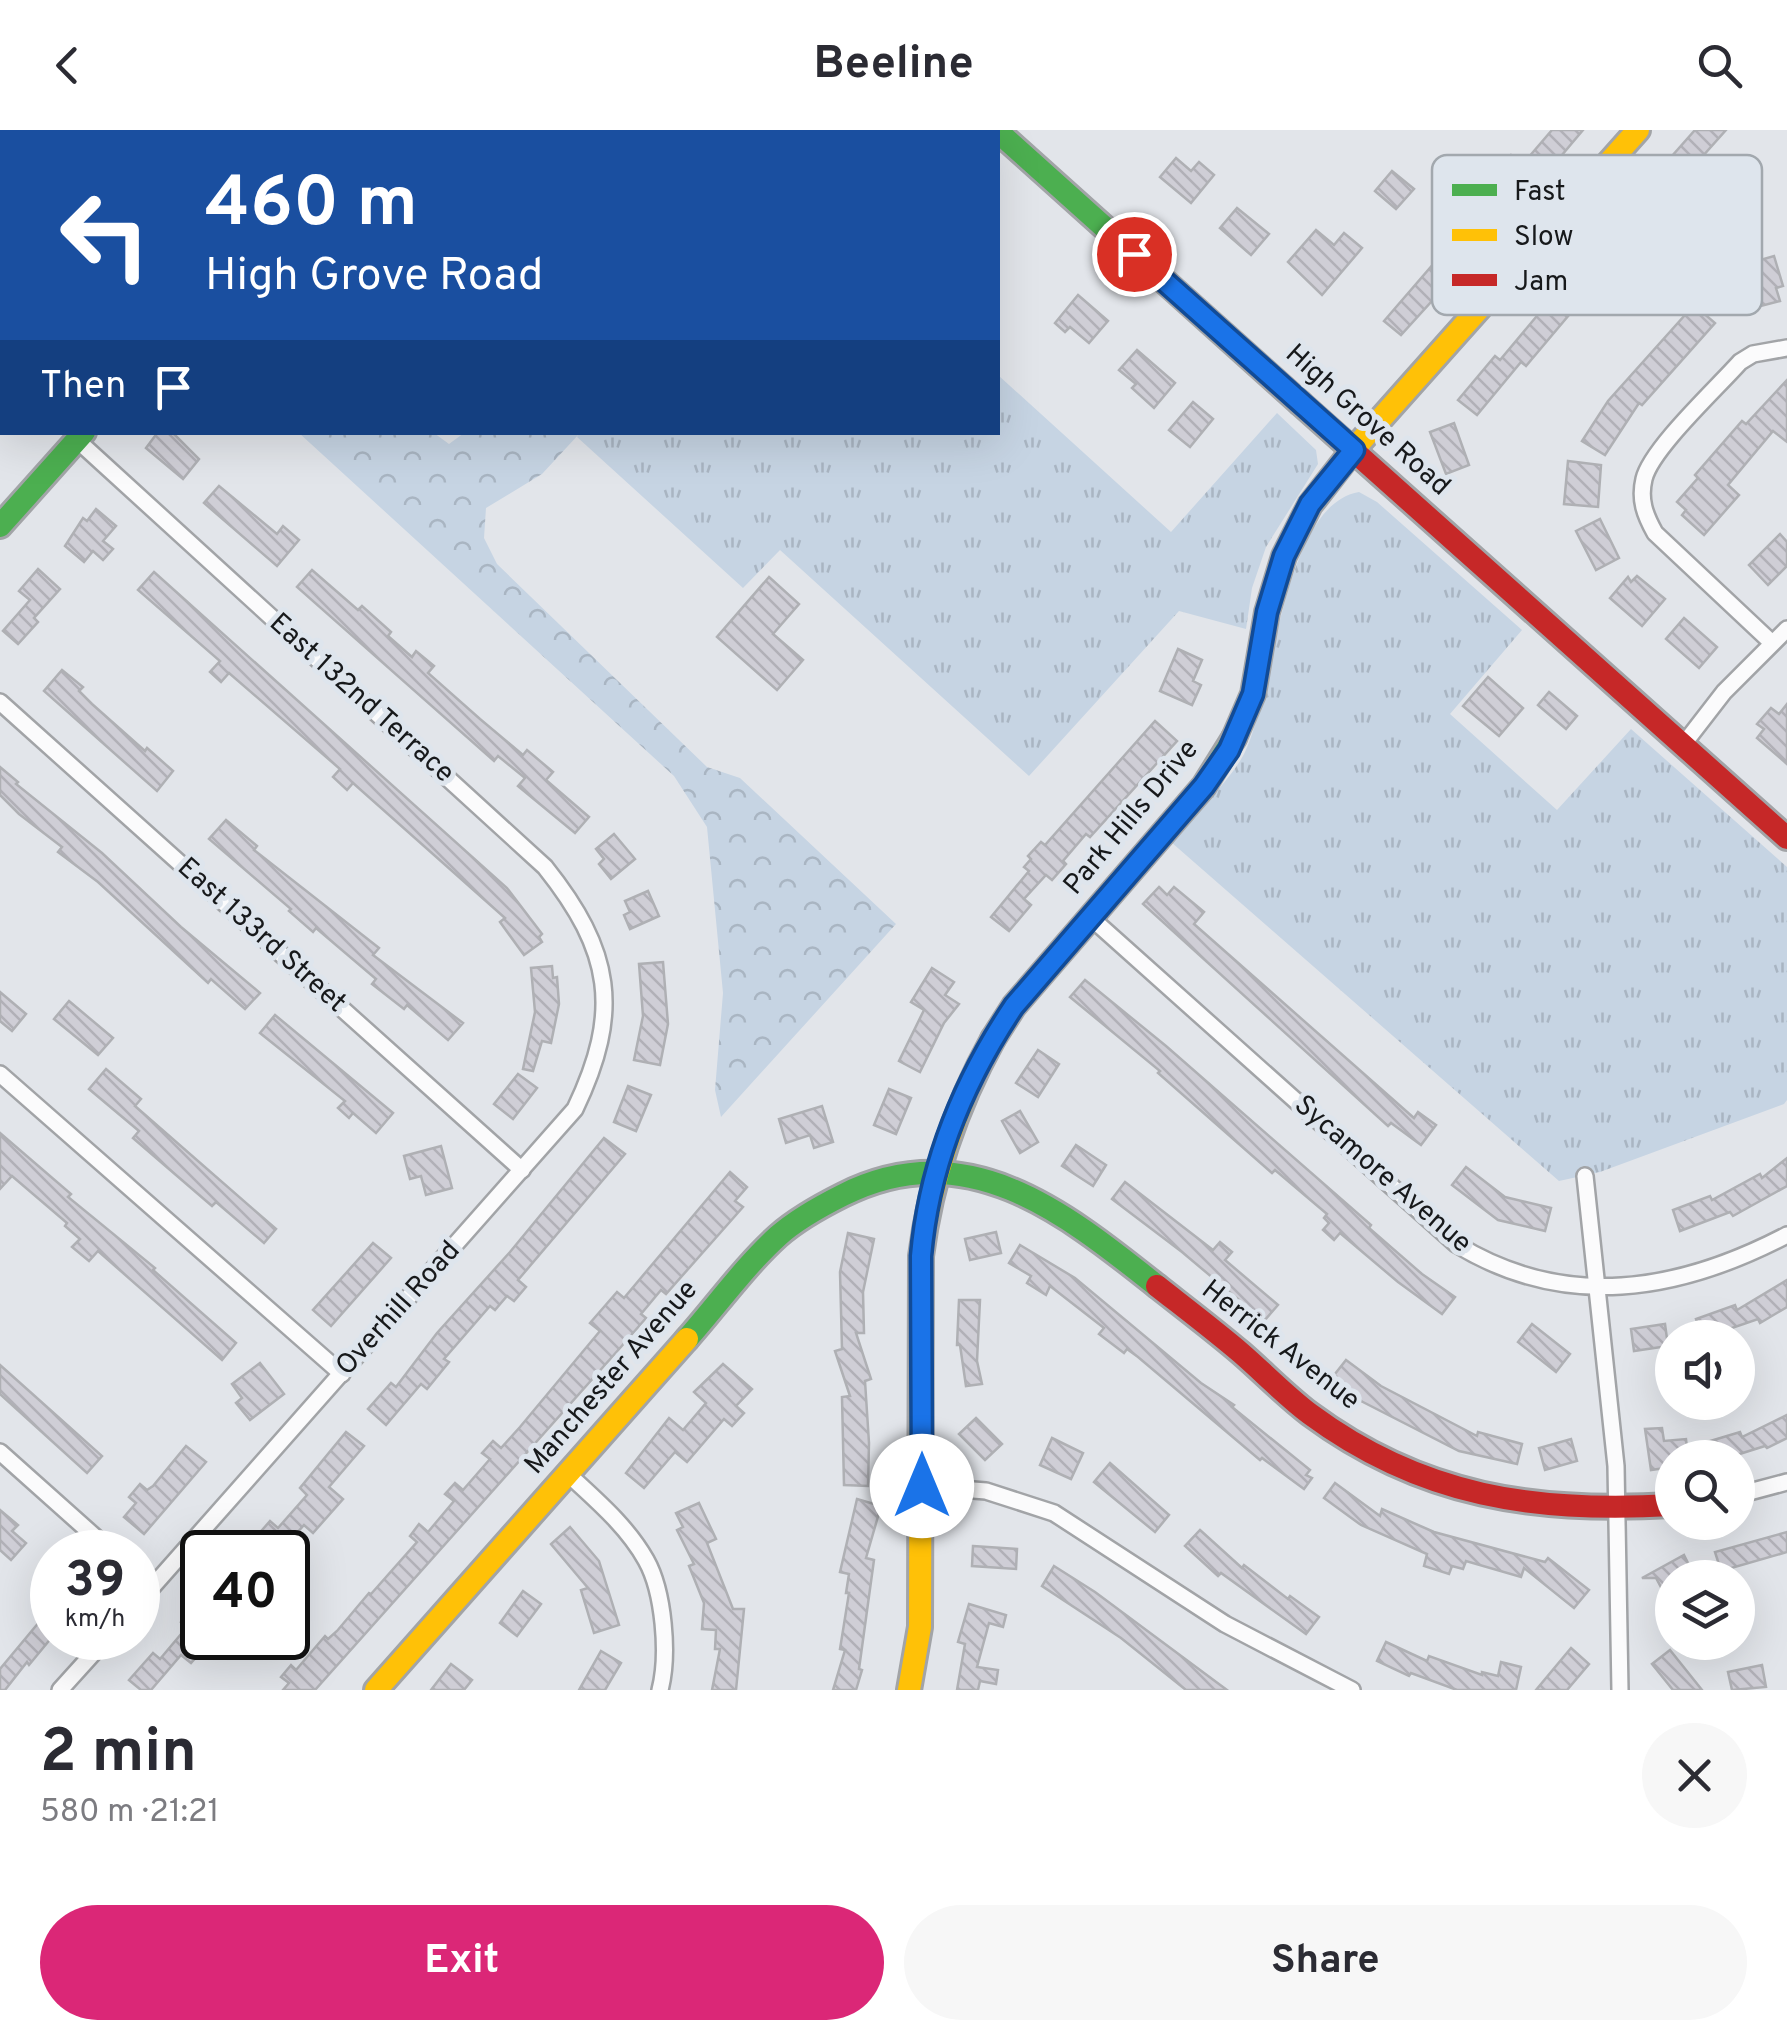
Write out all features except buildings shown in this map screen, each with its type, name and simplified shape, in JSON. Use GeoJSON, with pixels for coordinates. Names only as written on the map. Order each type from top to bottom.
{"type":"FeatureCollection","features":[{"type":"Feature","properties":{"kind":"street"},"geometry":{"type":"LineString","coordinates":[[1616,155],[1638,130]]}},
{"type":"Feature","properties":{"kind":"street","name":"High Grove Road"},"geometry":{"type":"LineString","coordinates":[[1000,134],[1787,838]]}},
{"type":"Feature","properties":{"kind":"street"},"geometry":{"type":"LineString","coordinates":[[1354,450],[1474,315]]}},
{"type":"Feature","properties":{"kind":"street"},"geometry":{"type":"LineString","coordinates":[[1771,642],[1655,533],[1644,513],[1642,499],[1644,477],[1654,457],[1740,362],[1753,354],[1787,348]]}},
{"type":"Feature","properties":{"kind":"street"},"geometry":{"type":"LineString","coordinates":[[0,526],[81,436]]}},
{"type":"Feature","properties":{"kind":"street","name":"East 132nd Terrace"},"geometry":{"type":"LineString","coordinates":[[81,436],[545,867],[582,918],[594,943],[602,987]]}},
{"type":"Feature","properties":{"kind":"street","name":"Park Hills Drive"},"geometry":{"type":"LineString","coordinates":[[908,1690],[920,1627],[924,1220],[958,1104],[1014,1006],[1204,786],[1229,750],[1253,694],[1267,612],[1284,556],[1310,504],[1354,450]]}},
{"type":"Feature","properties":{"kind":"street"},"geometry":{"type":"LineString","coordinates":[[1684,745],[1715,703],[1787,629]]}},
{"type":"Feature","properties":{"kind":"street","name":"East 133rd Street"},"geometry":{"type":"LineString","coordinates":[[0,702],[522,1170]]}},
{"type":"Feature","properties":{"kind":"street","name":"Sycamore Avenue"},"geometry":{"type":"LineString","coordinates":[[1089,916],[1456,1244],[1484,1261],[1523,1277],[1597,1288],[1651,1282],[1708,1268],[1787,1234]]}},
{"type":"Feature","properties":{"kind":"street","name":"Overhill Road"},"geometry":{"type":"LineString","coordinates":[[160,1578],[575,1109],[601,1043],[602,987]]}},
{"type":"Feature","properties":{"kind":"street"},"geometry":{"type":"LineString","coordinates":[[0,1074],[342,1374]]}},
{"type":"Feature","properties":{"kind":"street","name":"Manchester Avenue"},"geometry":{"type":"LineString","coordinates":[[376,1690],[778,1236],[819,1206],[855,1188],[894,1176],[935,1172]]}},
{"type":"Feature","properties":{"kind":"street","name":"Herrick Avenue"},"geometry":{"type":"LineString","coordinates":[[935,1172],[1007,1186],[1084,1228],[1234,1348],[1296,1404],[1400,1468],[1450,1488],[1504,1502],[1616,1509],[1655,1506]]}},
{"type":"Feature","properties":{"kind":"street"},"geometry":{"type":"LineString","coordinates":[[1585,1176],[1616,1466],[1620,1690]]}},
{"type":"Feature","properties":{"kind":"street"},"geometry":{"type":"LineString","coordinates":[[0,1452],[87,1530]]}},
{"type":"Feature","properties":{"kind":"street"},"geometry":{"type":"LineString","coordinates":[[568,1474],[615,1517],[648,1562],[664,1621],[665,1657],[660,1690]]}},
{"type":"Feature","properties":{"kind":"street"},"geometry":{"type":"LineString","coordinates":[[1755,1490],[1787,1482]]}},
{"type":"Feature","properties":{"kind":"street"},"geometry":{"type":"LineString","coordinates":[[922,1486],[986,1491],[1054,1513],[1225,1624],[1352,1690]]}},
{"type":"Feature","properties":{"kind":"street"},"geometry":{"type":"LineString","coordinates":[[60,1690],[87,1660]]}},
{"type":"Feature","properties":{"kind":"green space"},"geometry":{"type":"Polygon","coordinates":[[[1000,377],[1171,532],[1277,413],[1316,450],[1318,464],[1266,547],[1252,588],[1246,629],[1179,611],[1029,776],[780,550],[743,588],[577,437],[1000,435],[1000,377]]]}},
{"type":"Feature","properties":{"kind":"green space"},"geometry":{"type":"Polygon","coordinates":[[[301,435],[437,435],[449,444],[461,435],[578,435],[542,474],[486,508],[484,538],[497,564],[707,767],[740,778],[896,924],[721,1117],[715,1090],[723,993],[707,827],[674,776],[301,435]]]}},
{"type":"Feature","properties":{"kind":"green space"},"geometry":{"type":"Polygon","coordinates":[[[1359,492],[1377,502],[1522,630],[1450,714],[1557,810],[1631,729],[1787,867],[1784,1104],[1600,1172],[1559,1181],[1171,842],[1221,786],[1245,752],[1297,564],[1313,530],[1333,504],[1359,492]]]}},
{"type":"Feature","properties":{"kind":"traffic: fast"},"geometry":{"type":"LineString","coordinates":[[1000,134],[1300,403]]}},
{"type":"Feature","properties":{"kind":"traffic: fast"},"geometry":{"type":"LineString","coordinates":[[0,526],[81,435]]}},
{"type":"Feature","properties":{"kind":"traffic: fast"},"geometry":{"type":"LineString","coordinates":[[993,1039],[1014,1006],[1204,786],[1234,738]]}},
{"type":"Feature","properties":{"kind":"traffic: fast"},"geometry":{"type":"LineString","coordinates":[[687,1339],[754,1260],[801,1219],[843,1195],[888,1178],[931,1173],[972,1177],[1049,1208],[1157,1286]]}},
{"type":"Feature","properties":{"kind":"traffic: slow"},"geometry":{"type":"LineString","coordinates":[[1616,155],[1638,130]]}},
{"type":"Feature","properties":{"kind":"traffic: slow"},"geometry":{"type":"LineString","coordinates":[[1234,738],[1253,694],[1267,612],[1284,556],[1310,505],[1353,450],[1473,315]]}},
{"type":"Feature","properties":{"kind":"traffic: slow"},"geometry":{"type":"LineString","coordinates":[[909,1690],[920,1627],[921,1256],[946,1144],[993,1039]]}},
{"type":"Feature","properties":{"kind":"traffic: slow"},"geometry":{"type":"LineString","coordinates":[[376,1690],[687,1339]]}},
{"type":"Feature","properties":{"kind":"traffic: jam"},"geometry":{"type":"LineString","coordinates":[[1300,403],[1787,838]]}},
{"type":"Feature","properties":{"kind":"traffic: jam"},"geometry":{"type":"LineString","coordinates":[[1157,1286],[1310,1414],[1395,1464],[1482,1494],[1527,1502],[1655,1506]]}},
{"type":"Feature","properties":{"kind":"route"},"geometry":{"type":"LineString","coordinates":[[922,1486],[924,1220],[958,1104],[1014,1006],[1204,786],[1229,750],[1253,694],[1267,612],[1284,556],[1310,504],[1354,450],[1134,254]]}}]}
